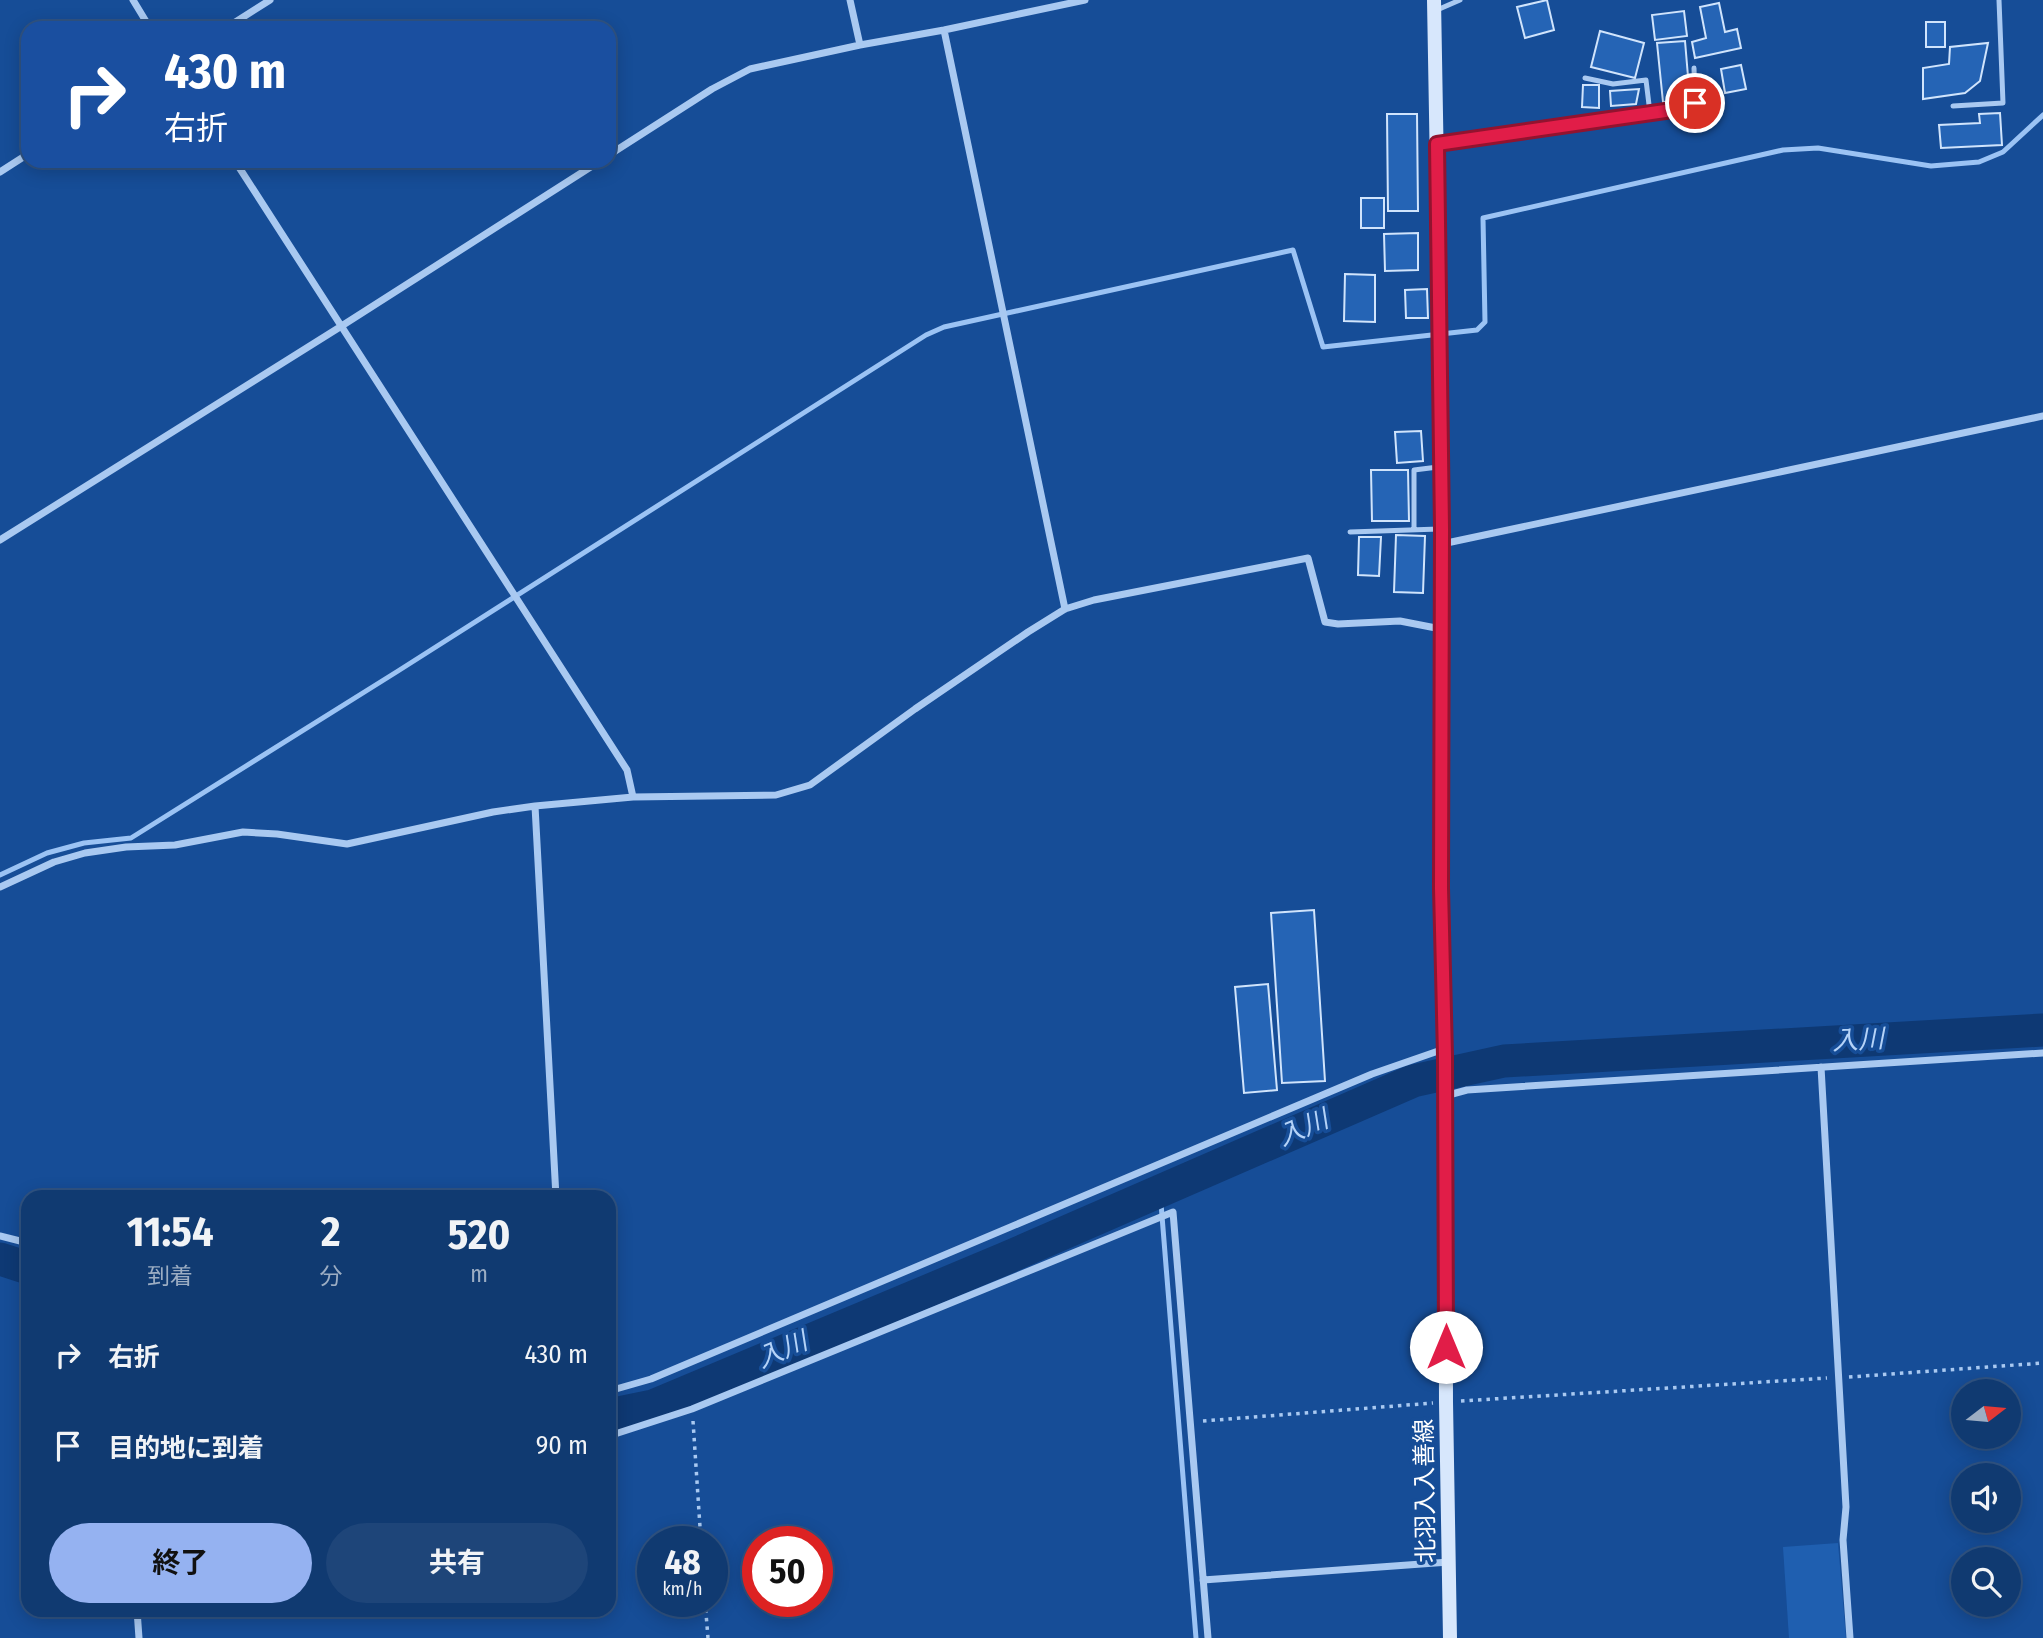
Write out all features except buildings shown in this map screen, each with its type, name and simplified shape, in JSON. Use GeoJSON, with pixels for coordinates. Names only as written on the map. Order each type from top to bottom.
{"type":"FeatureCollection","features":[{"type":"Feature","properties":{"kind":"main road","name":"北羽入入善線"},"geometry":{"type":"LineString","coordinates":[[1434,6],[1442,529],[1441,888],[1450,1638]]}},
{"type":"Feature","properties":{"kind":"street"},"geometry":{"type":"LineString","coordinates":[[133,0],[146,21]]}},
{"type":"Feature","properties":{"kind":"street"},"geometry":{"type":"LineString","coordinates":[[237,21],[270,0]]}},
{"type":"Feature","properties":{"kind":"street"},"geometry":{"type":"LineString","coordinates":[[850,0],[860,45]]}},
{"type":"Feature","properties":{"kind":"street"},"geometry":{"type":"LineString","coordinates":[[616,151],[712,89],[750,69],[1085,0]]}},
{"type":"Feature","properties":{"kind":"street"},"geometry":{"type":"LineString","coordinates":[[944,30],[1065,609]]}},
{"type":"Feature","properties":{"kind":"street"},"geometry":{"type":"LineString","coordinates":[[0,172],[21,158]]}},
{"type":"Feature","properties":{"kind":"street"},"geometry":{"type":"LineString","coordinates":[[239,168],[627,770],[633,797]]}},
{"type":"Feature","properties":{"kind":"street"},"geometry":{"type":"LineString","coordinates":[[0,540],[589,168]]}},
{"type":"Feature","properties":{"kind":"street"},"geometry":{"type":"LineString","coordinates":[[1442,544],[2043,416]]}},
{"type":"Feature","properties":{"kind":"street"},"geometry":{"type":"LineString","coordinates":[[0,887],[54,862],[85,853],[126,846],[175,845],[243,832],[347,844],[493,812],[535,806],[633,797],[775,795],[810,785],[915,709],[1065,609],[1094,600],[1308,558],[1325,622],[1338,624],[1400,621],[1441,629]]}},
{"type":"Feature","properties":{"kind":"street"},"geometry":{"type":"LineString","coordinates":[[535,806],[556,1190]]}},
{"type":"Feature","properties":{"kind":"street"},"geometry":{"type":"LineString","coordinates":[[616,1389],[651,1379],[1372,1074],[1445,1053]]}},
{"type":"Feature","properties":{"kind":"street"},"geometry":{"type":"LineString","coordinates":[[1444,1093],[2043,1053]]}},
{"type":"Feature","properties":{"kind":"street"},"geometry":{"type":"LineString","coordinates":[[1821,1068],[1846,1507],[1843,1540],[1850,1638]]}},
{"type":"Feature","properties":{"kind":"street"},"geometry":{"type":"LineString","coordinates":[[616,1433],[692,1409],[1173,1212],[1208,1638]]}},
{"type":"Feature","properties":{"kind":"street"},"geometry":{"type":"LineString","coordinates":[[0,1236],[21,1241]]}},
{"type":"Feature","properties":{"kind":"street"},"geometry":{"type":"LineString","coordinates":[[1203,1580],[1449,1562]]}},
{"type":"Feature","properties":{"kind":"street"},"geometry":{"type":"LineString","coordinates":[[138,1617],[139,1638]]}},
{"type":"Feature","properties":{"kind":"lane"},"geometry":{"type":"LineString","coordinates":[[1434,6],[1460,0]]}},
{"type":"Feature","properties":{"kind":"lane"},"geometry":{"type":"LineString","coordinates":[[1953,106],[2003,103],[1999,0]]}},
{"type":"Feature","properties":{"kind":"lane"},"geometry":{"type":"LineString","coordinates":[[1437,144],[1686,108],[1695,103],[1694,68]]}},
{"type":"Feature","properties":{"kind":"lane"},"geometry":{"type":"LineString","coordinates":[[1585,78],[1613,84],[1646,80],[1650,113]]}},
{"type":"Feature","properties":{"kind":"lane"},"geometry":{"type":"LineString","coordinates":[[1414,530],[1415,470],[1441,467]]}},
{"type":"Feature","properties":{"kind":"lane"},"geometry":{"type":"LineString","coordinates":[[1350,532],[1442,529]]}},
{"type":"Feature","properties":{"kind":"path"},"geometry":{"type":"LineString","coordinates":[[1191,1422],[1446,1402],[2043,1363]]}},
{"type":"Feature","properties":{"kind":"path"},"geometry":{"type":"LineString","coordinates":[[692,1409],[700,1526]]}},
{"type":"Feature","properties":{"kind":"path"},"geometry":{"type":"LineString","coordinates":[[706,1617],[708,1638]]}},
{"type":"Feature","properties":{"kind":"shaded area"},"geometry":{"type":"Polygon","coordinates":[[[1838,1543],[1846,1638],[1789,1638],[1783,1547],[1838,1543]]]}},
{"type":"Feature","properties":{"kind":"waterway"},"geometry":{"type":"LineString","coordinates":[[0,875],[47,853],[84,843],[131,838],[926,335],[944,327],[1293,250],[1323,347],[1477,330],[1485,322],[1483,218],[1783,150],[1818,148],[1931,166],[1979,162],[2003,152],[2043,115]]}},
{"type":"Feature","properties":{"kind":"waterway","name":"入川"},"geometry":{"type":"LineString","coordinates":[[616,1414],[653,1406],[1004,1259],[1413,1081],[1504,1061],[2043,1030]]}},
{"type":"Feature","properties":{"kind":"waterway"},"geometry":{"type":"LineString","coordinates":[[1160,1191],[1196,1638]]}},
{"type":"Feature","properties":{"kind":"waterway","name":"入川"},"geometry":{"type":"LineString","coordinates":[[0,1259],[21,1266]]}},
{"type":"Feature","properties":{"kind":"route"},"geometry":{"type":"LineString","coordinates":[[1446,1347],[1445,1056],[1441,888],[1442,529],[1437,144],[1686,108],[1695,103]]}}]}
